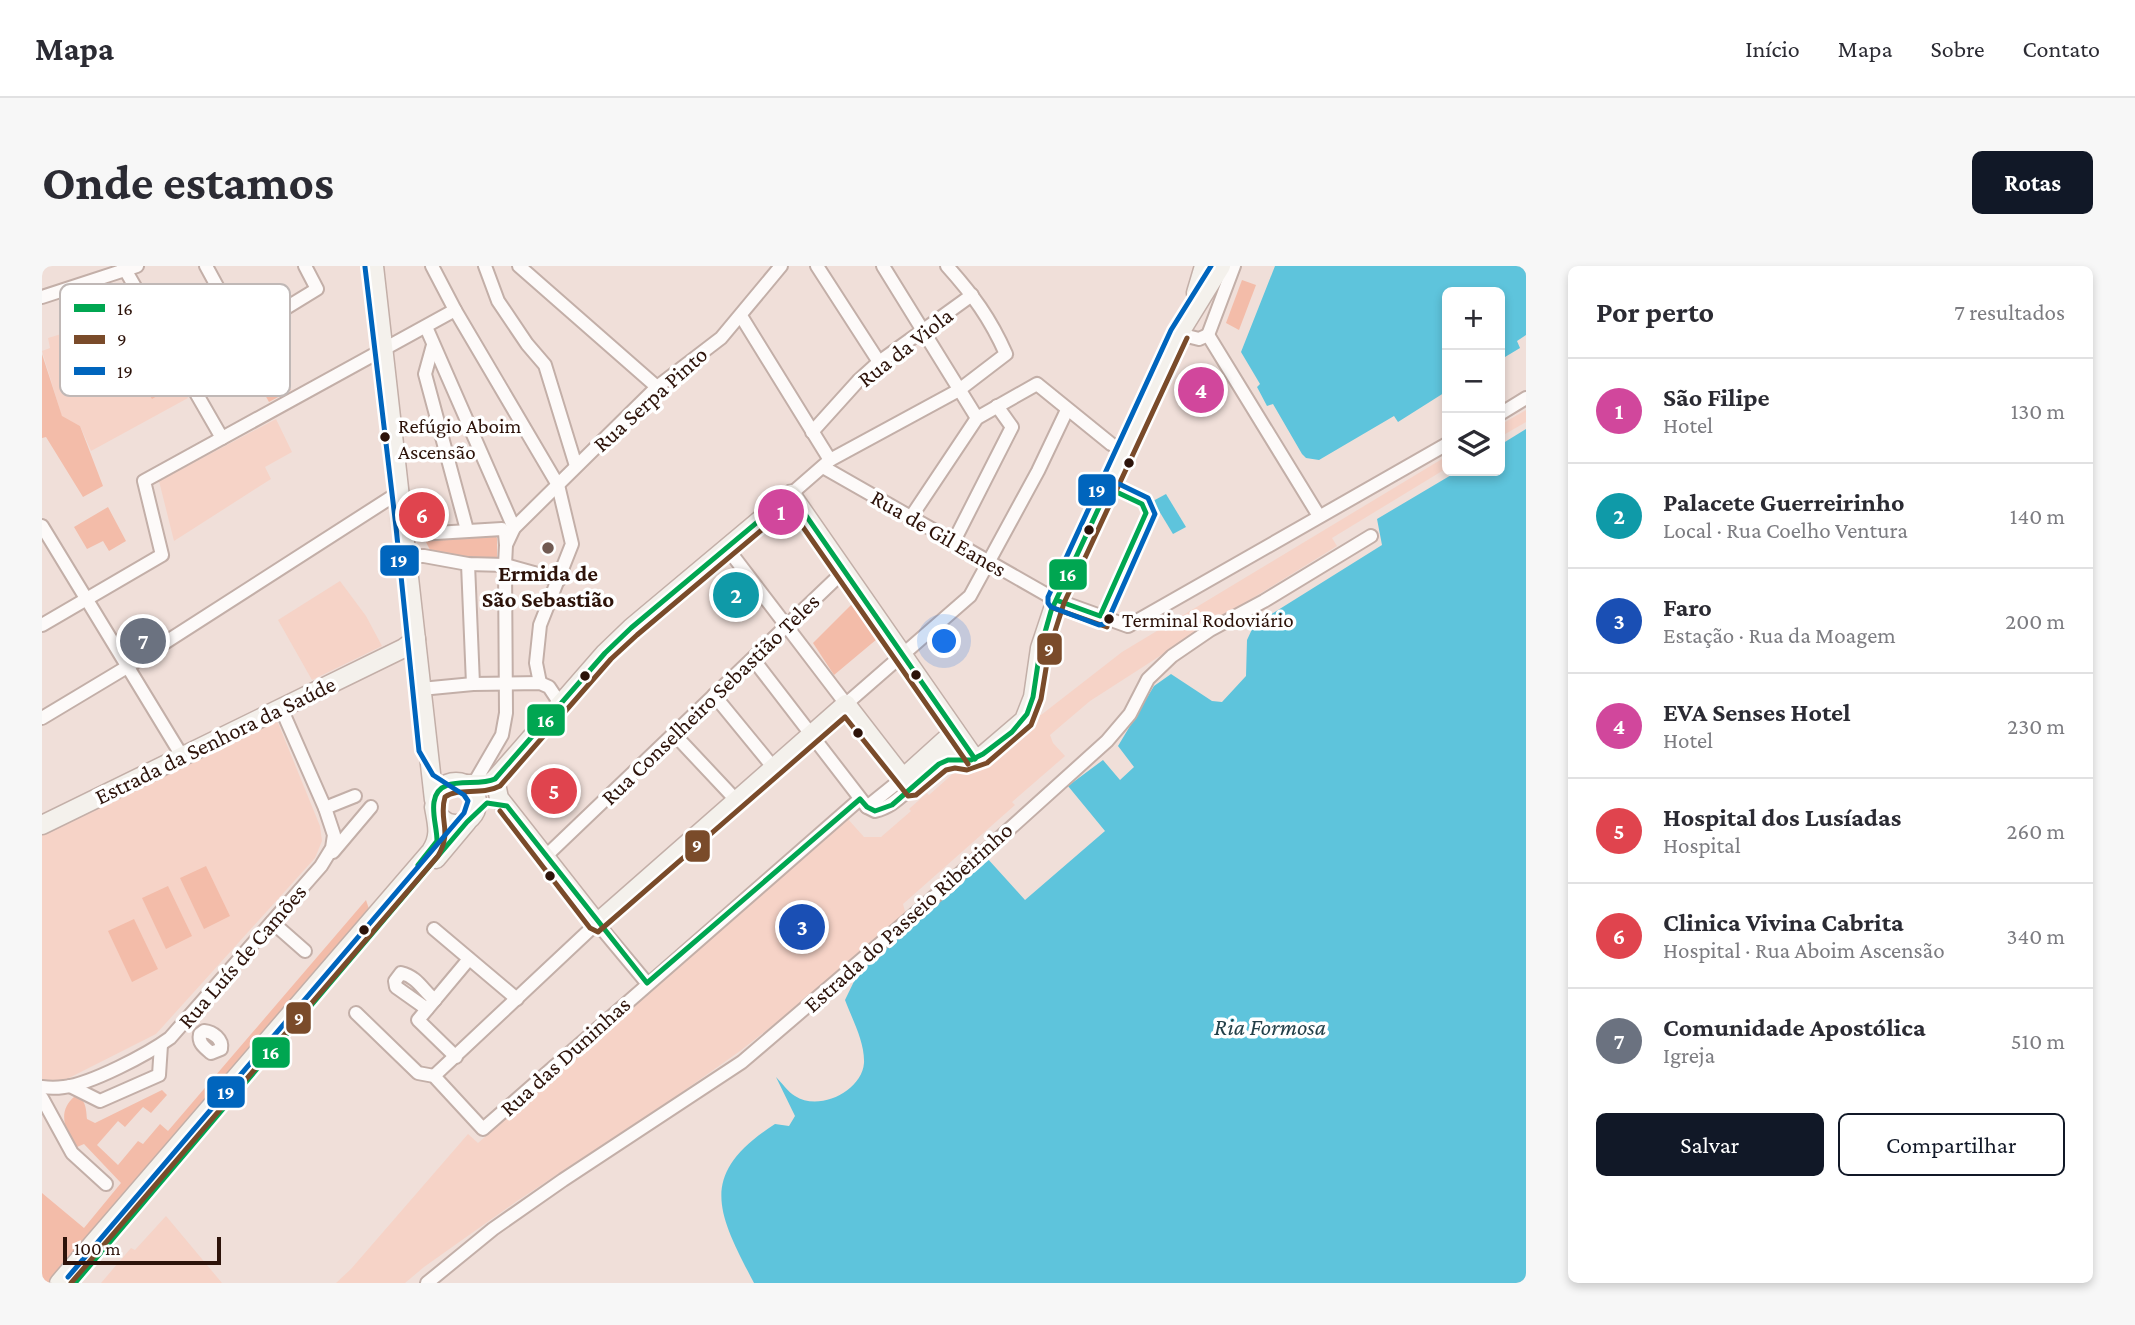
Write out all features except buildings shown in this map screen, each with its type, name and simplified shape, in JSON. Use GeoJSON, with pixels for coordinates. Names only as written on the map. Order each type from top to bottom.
{"type":"FeatureCollection","features":[{"type":"Feature","properties":{"kind":"street"},"geometry":{"type":"LineString","coordinates":[[206,266],[216,284]]}},
{"type":"Feature","properties":{"kind":"street"},"geometry":{"type":"LineString","coordinates":[[290,305],[317,289],[305,266]]}},
{"type":"Feature","properties":{"kind":"street"},"geometry":{"type":"LineString","coordinates":[[374,266],[405,526],[416,556]]}},
{"type":"Feature","properties":{"kind":"street"},"geometry":{"type":"LineString","coordinates":[[432,266],[558,485],[572,544],[540,625],[536,663],[540,683]]}},
{"type":"Feature","properties":{"kind":"street"},"geometry":{"type":"LineString","coordinates":[[485,266],[499,300],[527,344],[545,365],[576,466]]}},
{"type":"Feature","properties":{"kind":"street"},"geometry":{"type":"LineString","coordinates":[[519,266],[657,387]]}},
{"type":"Feature","properties":{"kind":"street","name":"Rua Serpa Pinto"},"geometry":{"type":"LineString","coordinates":[[511,523],[558,485],[657,387],[720,338],[780,266]]}},
{"type":"Feature","properties":{"kind":"street"},"geometry":{"type":"LineString","coordinates":[[817,266],[879,362]]}},
{"type":"Feature","properties":{"kind":"street"},"geometry":{"type":"LineString","coordinates":[[883,266],[976,418]]}},
{"type":"Feature","properties":{"kind":"street"},"geometry":{"type":"LineString","coordinates":[[507,806],[486,803],[460,825],[447,823],[437,813],[434,803],[443,786],[451,782],[489,784],[495,779],[583,677],[631,628],[826,463],[959,390],[1006,354],[991,322],[947,266]]}},
{"type":"Feature","properties":{"kind":"street"},"geometry":{"type":"LineString","coordinates":[[1188,316],[1204,266]]}},
{"type":"Feature","properties":{"kind":"street"},"geometry":{"type":"LineString","coordinates":[[907,783],[942,762],[975,759],[1024,720],[1033,697],[1040,648],[1056,600],[1179,334],[1221,266]]}},
{"type":"Feature","properties":{"kind":"street"},"geometry":{"type":"LineString","coordinates":[[1179,334],[1199,339],[1208,335],[1234,266]]}},
{"type":"Feature","properties":{"kind":"street"},"geometry":{"type":"LineString","coordinates":[[79,284],[128,267],[137,284]]}},
{"type":"Feature","properties":{"kind":"street"},"geometry":{"type":"LineString","coordinates":[[42,297],[60,291]]}},
{"type":"Feature","properties":{"kind":"street","name":"Rua da Viola"},"geometry":{"type":"LineString","coordinates":[[812,432],[879,362],[972,295]]}},
{"type":"Feature","properties":{"kind":"street"},"geometry":{"type":"LineString","coordinates":[[42,625],[162,555],[144,481],[455,310]]}},
{"type":"Feature","properties":{"kind":"street"},"geometry":{"type":"LineString","coordinates":[[741,316],[812,432],[826,463]]}},
{"type":"Feature","properties":{"kind":"street"},"geometry":{"type":"LineString","coordinates":[[426,327],[511,523],[506,545]]}},
{"type":"Feature","properties":{"kind":"street"},"geometry":{"type":"LineString","coordinates":[[1208,335],[1319,516]]}},
{"type":"Feature","properties":{"kind":"street"},"geometry":{"type":"LineString","coordinates":[[433,345],[425,374],[467,530]]}},
{"type":"Feature","properties":{"kind":"street"},"geometry":{"type":"LineString","coordinates":[[911,517],[976,418],[1037,384],[1111,444],[1125,451]]}},
{"type":"Feature","properties":{"kind":"street"},"geometry":{"type":"LineString","coordinates":[[198,396],[222,438]]}},
{"type":"Feature","properties":{"kind":"street"},"geometry":{"type":"LineString","coordinates":[[1502,413],[1526,398]]}},
{"type":"Feature","properties":{"kind":"street"},"geometry":{"type":"LineString","coordinates":[[954,541],[1012,427],[997,406]]}},
{"type":"Feature","properties":{"kind":"street"},"geometry":{"type":"LineString","coordinates":[[356,1013],[418,1073],[434,1076],[597,923],[970,596],[1038,471],[1067,410]]}},
{"type":"Feature","properties":{"kind":"street","name":"Rua de Gil Eanes"},"geometry":{"type":"LineString","coordinates":[[826,463],[911,517],[1056,600],[1128,626],[1442,447]]}},
{"type":"Feature","properties":{"kind":"street"},"geometry":{"type":"LineString","coordinates":[[42,718],[127,667],[401,491]]}},
{"type":"Feature","properties":{"kind":"street"},"geometry":{"type":"LineString","coordinates":[[790,494],[975,759]]}},
{"type":"Feature","properties":{"kind":"street"},"geometry":{"type":"LineString","coordinates":[[494,528],[511,523]]}},
{"type":"Feature","properties":{"kind":"street"},"geometry":{"type":"LineString","coordinates":[[42,526],[182,755]]}},
{"type":"Feature","properties":{"kind":"street"},"geometry":{"type":"LineString","coordinates":[[405,526],[412,531],[423,533],[494,528],[502,529],[505,533],[506,713],[502,736],[466,784]]}},
{"type":"Feature","properties":{"kind":"street"},"geometry":{"type":"LineString","coordinates":[[58,1283],[437,841],[438,829],[416,639],[416,556],[423,533]]}},
{"type":"Feature","properties":{"kind":"street","name":"Estrada do Passeio Ribeirinho"},"geometry":{"type":"LineString","coordinates":[[427,1283],[493,1229],[742,1062],[797,1016],[1107,741],[1130,714],[1148,679],[1172,656],[1210,630],[1264,601],[1371,536]]}},
{"type":"Feature","properties":{"kind":"street"},"geometry":{"type":"LineString","coordinates":[[727,548],[907,783]]}},
{"type":"Feature","properties":{"kind":"street"},"geometry":{"type":"LineString","coordinates":[[416,556],[468,564],[505,565],[559,580]]}},
{"type":"Feature","properties":{"kind":"street"},"geometry":{"type":"LineString","coordinates":[[468,564],[473,684]]}},
{"type":"Feature","properties":{"kind":"street","name":"Rua Conselheiro Sebastião Teles"},"geometry":{"type":"LineString","coordinates":[[546,856],[844,571]]}},
{"type":"Feature","properties":{"kind":"street","name":"Estrada da Senhora da Saúde"},"geometry":{"type":"LineString","coordinates":[[42,825],[404,648],[416,639]]}},
{"type":"Feature","properties":{"kind":"street"},"geometry":{"type":"LineString","coordinates":[[388,654],[407,651],[413,654],[419,667]]}},
{"type":"Feature","properties":{"kind":"street"},"geometry":{"type":"LineString","coordinates":[[753,659],[864,803]]}},
{"type":"Feature","properties":{"kind":"street"},"geometry":{"type":"LineString","coordinates":[[421,689],[473,684],[540,683],[549,687],[561,705]]}},
{"type":"Feature","properties":{"kind":"street"},"geometry":{"type":"LineString","coordinates":[[714,695],[773,767]]}},
{"type":"Feature","properties":{"kind":"street"},"geometry":{"type":"LineString","coordinates":[[281,708],[332,825],[340,831],[350,832]]}},
{"type":"Feature","properties":{"kind":"street"},"geometry":{"type":"LineString","coordinates":[[942,762],[950,753],[955,731]]}},
{"type":"Feature","properties":{"kind":"street"},"geometry":{"type":"LineString","coordinates":[[907,783],[955,731]]}},
{"type":"Feature","properties":{"kind":"street"},"geometry":{"type":"LineString","coordinates":[[674,734],[736,800]]}},
{"type":"Feature","properties":{"kind":"street"},"geometry":{"type":"LineString","coordinates":[[75,1283],[475,813],[475,794],[466,784],[441,770],[428,749]]}},
{"type":"Feature","properties":{"kind":"street"},"geometry":{"type":"LineString","coordinates":[[495,779],[499,798],[647,983]]}},
{"type":"Feature","properties":{"kind":"street","name":"Rua das Duninhas"},"geometry":{"type":"LineString","coordinates":[[434,1076],[483,1129],[647,983],[864,803],[907,783]]}},
{"type":"Feature","properties":{"kind":"street"},"geometry":{"type":"LineString","coordinates":[[325,808],[355,796]]}},
{"type":"Feature","properties":{"kind":"street","name":"Rua Luís de Camões"},"geometry":{"type":"LineString","coordinates":[[42,1087],[66,1087],[87,1081],[161,1045],[319,874],[371,807]]}},
{"type":"Feature","properties":{"kind":"street","name":"Rua Luís de Camões"},"geometry":{"type":"LineString","coordinates":[[319,874],[332,848],[332,825]]}},
{"type":"Feature","properties":{"kind":"street"},"geometry":{"type":"LineString","coordinates":[[272,922],[305,951]]}},
{"type":"Feature","properties":{"kind":"street"},"geometry":{"type":"LineString","coordinates":[[435,929],[517,999]]}},
{"type":"Feature","properties":{"kind":"street"},"geometry":{"type":"LineString","coordinates":[[456,1057],[418,1020],[469,959]]}},
{"type":"Feature","properties":{"kind":"street"},"geometry":{"type":"LineString","coordinates":[[185,1021],[200,1034]]}},
{"type":"Feature","properties":{"kind":"street","name":"Rua Luís de Camões"},"geometry":{"type":"LineString","coordinates":[[66,1087],[100,1101],[159,1075],[161,1045]]}},
{"type":"Feature","properties":{"kind":"street"},"geometry":{"type":"LineString","coordinates":[[53,1119],[57,1099],[66,1087]]}},
{"type":"Feature","properties":{"kind":"street"},"geometry":{"type":"LineString","coordinates":[[42,1098],[72,1153],[106,1184]]}},
{"type":"Feature","properties":{"kind":"shaded area"},"geometry":{"type":"Polygon","coordinates":[[[1242,280],[1256,285],[1239,330],[1226,323],[1242,280]]]}},
{"type":"Feature","properties":{"kind":"shaded area"},"geometry":{"type":"Polygon","coordinates":[[[60,334],[60,396],[188,398],[91,451],[80,426],[62,417],[42,351],[50,348],[48,338],[60,334]]]}},
{"type":"Feature","properties":{"kind":"shaded area"},"geometry":{"type":"Polygon","coordinates":[[[42,354],[62,416],[80,426],[103,486],[83,497],[46,437],[42,438],[42,354]]]}},
{"type":"Feature","properties":{"kind":"shaded area"},"geometry":{"type":"Polygon","coordinates":[[[266,396],[280,396],[269,402],[266,396]]]}},
{"type":"Feature","properties":{"kind":"shaded area"},"geometry":{"type":"Polygon","coordinates":[[[1526,410],[1526,422],[1505,434],[1505,422],[1526,410]]]}},
{"type":"Feature","properties":{"kind":"shaded area"},"geometry":{"type":"Polygon","coordinates":[[[276,419],[292,452],[265,467],[271,479],[174,541],[159,481],[276,419]]]}},
{"type":"Feature","properties":{"kind":"shaded area"},"geometry":{"type":"Polygon","coordinates":[[[1442,459],[1442,471],[1332,538],[1337,546],[1090,701],[1050,735],[1053,743],[1065,756],[1012,802],[1015,805],[903,904],[906,915],[841,972],[740,1051],[517,1201],[405,1283],[336,1283],[468,1134],[478,1143],[847,818],[864,837],[881,837],[927,793],[929,795],[957,770],[972,772],[981,769],[1029,729],[1038,714],[1041,715],[1122,652],[1442,459]]]}},
{"type":"Feature","properties":{"kind":"shaded area"},"geometry":{"type":"Polygon","coordinates":[[[108,507],[126,541],[109,551],[103,541],[87,549],[74,527],[108,507]]]}},
{"type":"Feature","properties":{"kind":"shaded area"},"geometry":{"type":"Polygon","coordinates":[[[492,534],[497,538],[497,559],[493,562],[431,552],[426,542],[429,538],[492,534]]]}},
{"type":"Feature","properties":{"kind":"shaded area"},"geometry":{"type":"Polygon","coordinates":[[[340,581],[366,616],[382,646],[312,680],[278,620],[340,581]]]}},
{"type":"Feature","properties":{"kind":"shaded area"},"geometry":{"type":"Polygon","coordinates":[[[854,602],[877,639],[834,675],[813,643],[854,602]]]}},
{"type":"Feature","properties":{"kind":"shaded area"},"geometry":{"type":"Polygon","coordinates":[[[276,718],[320,826],[322,841],[315,858],[156,1034],[61,1082],[42,1081],[42,835],[276,718]]]}},
{"type":"Feature","properties":{"kind":"shaded area"},"geometry":{"type":"Polygon","coordinates":[[[206,866],[230,916],[204,929],[180,878],[206,866]]]}},
{"type":"Feature","properties":{"kind":"shaded area"},"geometry":{"type":"Polygon","coordinates":[[[168,886],[192,936],[166,949],[142,898],[168,886]]]}},
{"type":"Feature","properties":{"kind":"shaded area"},"geometry":{"type":"Polygon","coordinates":[[[366,900],[369,909],[49,1283],[42,1283],[42,1193],[84,1228],[121,1183],[84,1144],[77,1147],[72,1141],[64,1121],[69,1102],[75,1096],[81,1099],[86,1108],[87,1119],[95,1123],[162,1090],[167,1095],[151,1113],[143,1107],[125,1127],[118,1121],[97,1145],[118,1165],[138,1141],[143,1144],[160,1124],[168,1131],[366,900]]]}},
{"type":"Feature","properties":{"kind":"shaded area"},"geometry":{"type":"Polygon","coordinates":[[[134,919],[158,969],[132,982],[108,931],[134,919]]]}},
{"type":"Feature","properties":{"kind":"shaded area"},"geometry":{"type":"Polygon","coordinates":[[[166,1216],[222,1283],[101,1283],[131,1248],[135,1250],[166,1216]]]}},
{"type":"Feature","properties":{"kind":"water"},"geometry":{"type":"Polygon","coordinates":[[[1275,266],[1526,266],[1526,335],[1517,341],[1520,348],[1505,357],[1505,287],[1442,287],[1442,394],[1398,422],[1394,416],[1319,460],[1306,458],[1302,454],[1273,404],[1267,406],[1257,387],[1260,384],[1241,352],[1275,266]]]}},
{"type":"Feature","properties":{"kind":"water","name":"Ria Formosa"},"geometry":{"type":"Polygon","coordinates":[[[1526,429],[1526,1283],[754,1283],[724,1215],[721,1196],[724,1178],[734,1160],[750,1142],[775,1124],[789,1126],[795,1116],[776,1077],[795,1096],[816,1102],[838,1096],[856,1082],[864,1063],[864,1055],[845,1000],[860,969],[987,858],[1025,900],[1105,831],[1068,786],[1103,760],[1120,780],[1134,767],[1118,746],[1154,686],[1171,674],[1212,701],[1222,702],[1246,676],[1247,640],[1254,625],[1382,545],[1377,519],[1450,476],[1505,476],[1505,442],[1526,429]]]}},
{"type":"Feature","properties":{"kind":"water"},"geometry":{"type":"Polygon","coordinates":[[[1166,494],[1186,527],[1173,534],[1153,501],[1166,494]]]}},
{"type":"Feature","properties":{"kind":"transit line","name":"19"},"geometry":{"type":"LineString","coordinates":[[1119,484],[1148,498],[1155,514],[1108,620],[1099,625],[1051,607],[1048,597],[1171,330],[1211,266]]}},
{"type":"Feature","properties":{"kind":"transit line","name":"19"},"geometry":{"type":"LineString","coordinates":[[68,1277],[464,813],[468,801],[464,795],[433,775],[419,751],[365,267]]}},
{"type":"Feature","properties":{"kind":"transit line","name":"9"},"geometry":{"type":"LineString","coordinates":[[500,811],[590,928],[598,932],[845,717],[908,796],[916,795],[946,770],[967,770],[987,763],[1031,725],[1041,699],[1049,650],[1064,603],[1187,338]]}},
{"type":"Feature","properties":{"kind":"transit line","name":"16"},"geometry":{"type":"LineString","coordinates":[[75,1283],[467,822],[487,803],[507,806],[647,983],[860,799],[875,811],[892,805],[939,764],[948,760],[971,760],[1012,732],[1027,714],[1033,697],[1040,650],[1051,611],[1108,488],[1142,504],[1146,513],[1100,616],[1056,600]]}},
{"type":"Feature","properties":{"kind":"transit line","name":"16"},"geometry":{"type":"LineString","coordinates":[[418,865],[437,841],[434,802],[443,787],[495,779],[605,653],[631,628],[791,494],[975,759]]}},
{"type":"Feature","properties":{"kind":"transit line","name":"9"},"geometry":{"type":"LineString","coordinates":[[71,1283],[438,856],[445,832],[445,797],[456,792],[485,791],[500,786],[611,659],[789,507],[968,764]]}},
{"type":"Feature","properties":{"kind":"transit line","name":"9"},"geometry":{"type":"LineString","coordinates":[[1053,608],[1107,627]]}},
{"type":"Feature","properties":{"kind":"place","name":"EVA Senses Hotel"},"geometry":{"type":"Point","coordinates":[1201,390]}},
{"type":"Feature","properties":{"kind":"place","name":"Refúgio Aboim Ascensão"},"geometry":{"type":"Point","coordinates":[385,437]}},
{"type":"Feature","properties":{"kind":"place","name":"São Filipe"},"geometry":{"type":"Point","coordinates":[781,512]}},
{"type":"Feature","properties":{"kind":"place","name":"Clinica Vivina Cabrita"},"geometry":{"type":"Point","coordinates":[422,515]}},
{"type":"Feature","properties":{"kind":"place","name":"Ermida de São Sebastião"},"geometry":{"type":"Point","coordinates":[548,548]}},
{"type":"Feature","properties":{"kind":"place","name":"Palacete Guerreirinho"},"geometry":{"type":"Point","coordinates":[736,595]}},
{"type":"Feature","properties":{"kind":"place","name":"Terminal Rodoviário"},"geometry":{"type":"Point","coordinates":[1109,619]}},
{"type":"Feature","properties":{"kind":"place","name":"Comunidade Apostólica"},"geometry":{"type":"Point","coordinates":[143,641]}},
{"type":"Feature","properties":{"kind":"place","name":"Hospital dos Lusíadas"},"geometry":{"type":"Point","coordinates":[554,791]}},
{"type":"Feature","properties":{"kind":"place","name":"Faro"},"geometry":{"type":"Point","coordinates":[802,927]}}]}
